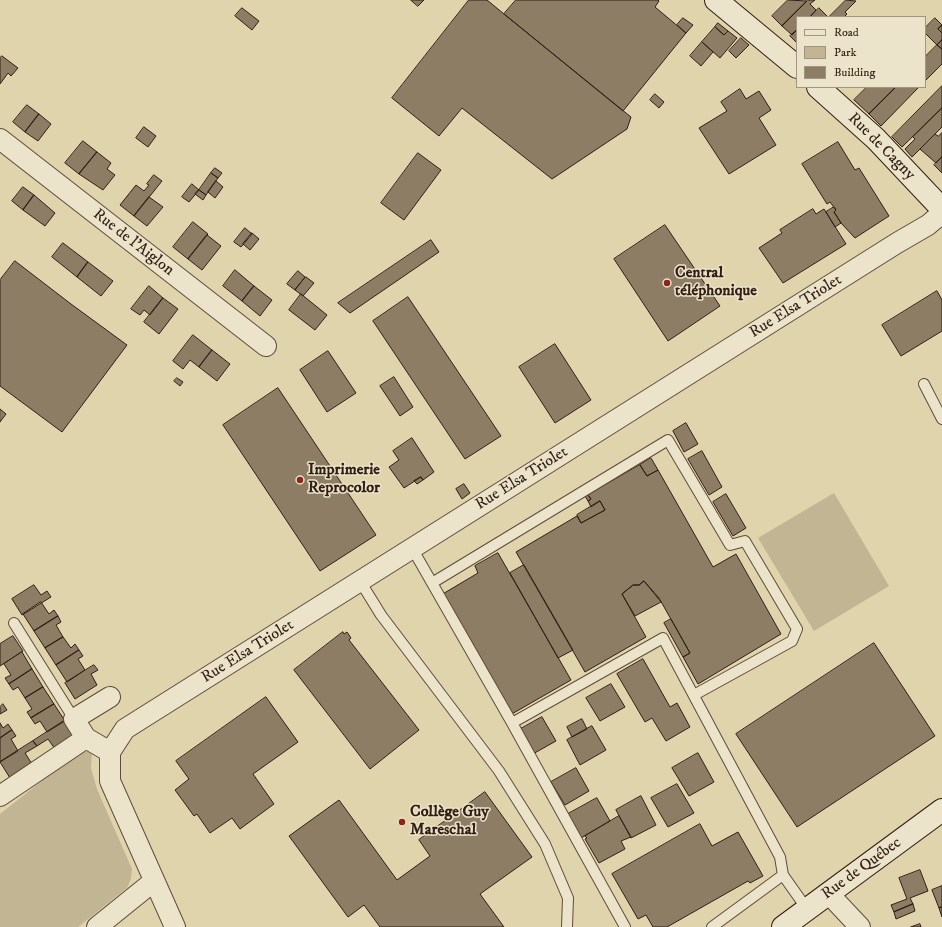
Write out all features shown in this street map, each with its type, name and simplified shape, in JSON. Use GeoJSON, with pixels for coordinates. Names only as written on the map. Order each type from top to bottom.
{"type":"FeatureCollection","features":[{"type":"Feature","properties":{"kind":"main road"},"geometry":{"type":"LineString","coordinates":[[716,0],[796,67]]}},
{"type":"Feature","properties":{"kind":"main road","name":"Rue de Cagny"},"geometry":{"type":"LineString","coordinates":[[819,88],[876,139],[942,209]]}},
{"type":"Feature","properties":{"kind":"main road","name":"Rue de Québec"},"geometry":{"type":"LineString","coordinates":[[782,927],[942,810]]}},
{"type":"Feature","properties":{"kind":"street","name":"Rue de l'Aiglon"},"geometry":{"type":"LineString","coordinates":[[0,139],[266,346]]}},
{"type":"Feature","properties":{"kind":"street","name":"Rue Elsa Triolet"},"geometry":{"type":"LineString","coordinates":[[110,752],[125,729],[928,225],[942,213]]}},
{"type":"Feature","properties":{"kind":"street"},"geometry":{"type":"LineString","coordinates":[[110,697],[74,719],[86,738],[110,752],[110,781],[175,927]]}},
{"type":"Feature","properties":{"kind":"street"},"geometry":{"type":"LineString","coordinates":[[2,790],[86,738]]}},
{"type":"Feature","properties":{"kind":"street"},"geometry":{"type":"LineString","coordinates":[[98,927],[154,881]]}},
{"type":"Feature","properties":{"kind":"street"},"geometry":{"type":"LineString","coordinates":[[828,893],[860,927]]}},
{"type":"Feature","properties":{"kind":"lane"},"geometry":{"type":"LineString","coordinates":[[924,384],[942,419]]}},
{"type":"Feature","properties":{"kind":"lane"},"geometry":{"type":"LineString","coordinates":[[432,583],[668,440],[730,545],[745,542],[797,629],[792,640],[694,695]]}},
{"type":"Feature","properties":{"kind":"lane"},"geometry":{"type":"LineString","coordinates":[[412,548],[512,723],[625,927]]}},
{"type":"Feature","properties":{"kind":"lane"},"geometry":{"type":"LineString","coordinates":[[360,581],[381,615],[499,771],[545,844],[568,898],[567,927]]}},
{"type":"Feature","properties":{"kind":"lane"},"geometry":{"type":"LineString","coordinates":[[14,623],[74,719]]}},
{"type":"Feature","properties":{"kind":"lane"},"geometry":{"type":"LineString","coordinates":[[512,723],[663,638],[780,857],[783,876],[807,909]]}},
{"type":"Feature","properties":{"kind":"lane"},"geometry":{"type":"LineString","coordinates":[[712,927],[783,876]]}},
{"type":"Feature","properties":{"kind":"green space"},"geometry":{"type":"Polygon","coordinates":[[[834,493],[889,586],[814,631],[758,538],[834,493]]]}},
{"type":"Feature","properties":{"kind":"green space"},"geometry":{"type":"Polygon","coordinates":[[[92,751],[91,768],[97,789],[132,869],[131,879],[127,888],[78,927],[0,927],[0,814],[77,753],[92,751]]]}},
{"type":"Feature","properties":{"kind":"building"},"geometry":{"type":"Polygon","coordinates":[[[411,0],[424,0],[418,6],[411,0]]]}},
{"type":"Feature","properties":{"kind":"building"},"geometry":{"type":"Polygon","coordinates":[[[469,0],[487,0],[631,117],[627,129],[552,179],[462,108],[439,136],[392,98],[469,0]]]}},
{"type":"Feature","properties":{"kind":"building"},"geometry":{"type":"Polygon","coordinates":[[[516,0],[658,0],[659,1],[655,7],[686,33],[623,111],[504,14],[516,0]]]}},
{"type":"Feature","properties":{"kind":"building"},"geometry":{"type":"Polygon","coordinates":[[[788,0],[807,1],[782,26],[772,16],[788,0]]]}},
{"type":"Feature","properties":{"kind":"building"},"geometry":{"type":"Polygon","coordinates":[[[808,0],[815,0],[810,4],[816,10],[811,16],[796,16],[796,31],[792,35],[782,26],[808,0]]]}},
{"type":"Feature","properties":{"kind":"building"},"geometry":{"type":"Polygon","coordinates":[[[846,0],[856,1],[845,12],[847,14],[845,16],[830,16],[846,0]]]}},
{"type":"Feature","properties":{"kind":"building"},"geometry":{"type":"Polygon","coordinates":[[[242,8],[259,21],[252,30],[235,16],[242,8]]]}},
{"type":"Feature","properties":{"kind":"building"},"geometry":{"type":"Polygon","coordinates":[[[819,8],[827,16],[811,16],[819,8]]]}},
{"type":"Feature","properties":{"kind":"building"},"geometry":{"type":"Polygon","coordinates":[[[683,18],[693,25],[686,33],[677,25],[683,18]]]}},
{"type":"Feature","properties":{"kind":"building"},"geometry":{"type":"Polygon","coordinates":[[[935,18],[942,25],[938,29],[942,33],[942,40],[937,45],[926,34],[926,27],[935,18]]]}},
{"type":"Feature","properties":{"kind":"building"},"geometry":{"type":"Polygon","coordinates":[[[718,23],[728,31],[724,35],[715,27],[718,23]]]}},
{"type":"Feature","properties":{"kind":"building"},"geometry":{"type":"Polygon","coordinates":[[[942,25],[942,33],[938,29],[942,25]]]}},
{"type":"Feature","properties":{"kind":"building"},"geometry":{"type":"Polygon","coordinates":[[[715,27],[724,35],[728,31],[737,38],[720,58],[702,42],[715,27]]]}},
{"type":"Feature","properties":{"kind":"building"},"geometry":{"type":"Polygon","coordinates":[[[796,31],[796,42],[790,36],[796,31]]]}},
{"type":"Feature","properties":{"kind":"building"},"geometry":{"type":"Polygon","coordinates":[[[741,38],[749,45],[736,58],[729,51],[741,38]]]}},
{"type":"Feature","properties":{"kind":"building"},"geometry":{"type":"Polygon","coordinates":[[[942,40],[942,49],[937,45],[942,40]]]}},
{"type":"Feature","properties":{"kind":"building"},"geometry":{"type":"Polygon","coordinates":[[[702,42],[713,52],[701,66],[690,56],[702,42]]]}},
{"type":"Feature","properties":{"kind":"building"},"geometry":{"type":"Polygon","coordinates":[[[937,45],[942,49],[942,64],[926,80],[926,56],[937,45]]]}},
{"type":"Feature","properties":{"kind":"building"},"geometry":{"type":"Polygon","coordinates":[[[2,56],[18,68],[11,76],[8,73],[0,84],[0,58],[2,56]]]}},
{"type":"Feature","properties":{"kind":"building"},"geometry":{"type":"Polygon","coordinates":[[[942,86],[942,108],[902,147],[892,137],[942,86]]]}},
{"type":"Feature","properties":{"kind":"building"},"geometry":{"type":"Polygon","coordinates":[[[866,88],[895,88],[869,114],[854,100],[866,88]]]}},
{"type":"Feature","properties":{"kind":"building"},"geometry":{"type":"Polygon","coordinates":[[[895,88],[918,88],[881,126],[869,114],[895,88]]]}},
{"type":"Feature","properties":{"kind":"building"},"geometry":{"type":"Polygon","coordinates":[[[740,89],[746,99],[759,91],[771,110],[759,118],[776,145],[729,174],[699,128],[727,111],[721,102],[740,89]]]}},
{"type":"Feature","properties":{"kind":"building"},"geometry":{"type":"Polygon","coordinates":[[[655,94],[664,102],[659,108],[650,100],[655,94]]]}},
{"type":"Feature","properties":{"kind":"building"},"geometry":{"type":"Polygon","coordinates":[[[27,105],[39,114],[25,132],[13,122],[27,105]]]}},
{"type":"Feature","properties":{"kind":"building"},"geometry":{"type":"Polygon","coordinates":[[[942,108],[942,127],[912,157],[905,149],[915,139],[913,137],[942,108]]]}},
{"type":"Feature","properties":{"kind":"building"},"geometry":{"type":"Polygon","coordinates":[[[39,114],[51,124],[38,141],[25,132],[39,114]]]}},
{"type":"Feature","properties":{"kind":"building"},"geometry":{"type":"Polygon","coordinates":[[[144,127],[156,136],[148,147],[136,138],[144,127]]]}},
{"type":"Feature","properties":{"kind":"building"},"geometry":{"type":"Polygon","coordinates":[[[942,133],[942,157],[936,163],[920,149],[935,134],[938,136],[942,133]]]}},
{"type":"Feature","properties":{"kind":"building"},"geometry":{"type":"Polygon","coordinates":[[[83,141],[97,152],[79,174],[65,163],[83,141]]]}},
{"type":"Feature","properties":{"kind":"building"},"geometry":{"type":"Polygon","coordinates":[[[838,142],[855,170],[859,168],[889,216],[855,238],[841,223],[834,212],[836,210],[830,202],[827,204],[802,164],[838,142]]]}},
{"type":"Feature","properties":{"kind":"building"},"geometry":{"type":"Polygon","coordinates":[[[97,152],[111,163],[107,169],[115,175],[103,190],[79,174],[97,152]]]}},
{"type":"Feature","properties":{"kind":"building"},"geometry":{"type":"Polygon","coordinates":[[[418,153],[441,170],[404,220],[381,203],[418,153]]]}},
{"type":"Feature","properties":{"kind":"building"},"geometry":{"type":"Polygon","coordinates":[[[942,157],[942,173],[934,165],[942,157]]]}},
{"type":"Feature","properties":{"kind":"building"},"geometry":{"type":"Polygon","coordinates":[[[215,168],[222,173],[218,178],[211,173],[215,168]]]}},
{"type":"Feature","properties":{"kind":"building"},"geometry":{"type":"Polygon","coordinates":[[[211,173],[218,178],[206,195],[199,190],[211,173]]]}},
{"type":"Feature","properties":{"kind":"building"},"geometry":{"type":"Polygon","coordinates":[[[154,175],[162,181],[134,216],[120,205],[136,185],[144,191],[154,175]]]}},
{"type":"Feature","properties":{"kind":"building"},"geometry":{"type":"Polygon","coordinates":[[[216,181],[223,187],[215,198],[208,192],[216,181]]]}},
{"type":"Feature","properties":{"kind":"building"},"geometry":{"type":"Polygon","coordinates":[[[192,184],[199,190],[189,202],[182,197],[192,184]]]}},
{"type":"Feature","properties":{"kind":"building"},"geometry":{"type":"Polygon","coordinates":[[[23,187],[34,195],[23,210],[12,201],[23,187]]]}},
{"type":"Feature","properties":{"kind":"building"},"geometry":{"type":"Polygon","coordinates":[[[199,190],[206,195],[203,200],[195,194],[199,190]]]}},
{"type":"Feature","properties":{"kind":"building"},"geometry":{"type":"Polygon","coordinates":[[[34,195],[55,213],[45,226],[23,210],[34,195]]]}},
{"type":"Feature","properties":{"kind":"building"},"geometry":{"type":"Polygon","coordinates":[[[149,197],[163,207],[147,226],[134,216],[149,197]]]}},
{"type":"Feature","properties":{"kind":"building"},"geometry":{"type":"Polygon","coordinates":[[[834,207],[836,210],[834,212],[841,223],[835,227],[826,212],[834,207]]]}},
{"type":"Feature","properties":{"kind":"building"},"geometry":{"type":"Polygon","coordinates":[[[813,209],[816,214],[824,209],[846,244],[783,283],[759,248],[782,233],[780,230],[813,209]]]}},
{"type":"Feature","properties":{"kind":"building"},"geometry":{"type":"Polygon","coordinates":[[[193,222],[208,234],[188,259],[173,247],[193,222]]]}},
{"type":"Feature","properties":{"kind":"building","name":"Central téléphonique"},"geometry":{"type":"Polygon","coordinates":[[[665,225],[720,306],[668,341],[614,259],[665,225]]]}},
{"type":"Feature","properties":{"kind":"building"},"geometry":{"type":"Polygon","coordinates":[[[245,228],[252,234],[241,247],[234,242],[245,228]]]}},
{"type":"Feature","properties":{"kind":"building"},"geometry":{"type":"Polygon","coordinates":[[[252,233],[259,239],[250,250],[243,244],[252,233]]]}},
{"type":"Feature","properties":{"kind":"building"},"geometry":{"type":"Polygon","coordinates":[[[207,235],[221,246],[202,270],[188,259],[207,235]]]}},
{"type":"Feature","properties":{"kind":"building"},"geometry":{"type":"Polygon","coordinates":[[[431,240],[439,252],[350,313],[338,303],[431,240]]]}},
{"type":"Feature","properties":{"kind":"building"},"geometry":{"type":"Polygon","coordinates":[[[63,243],[88,262],[77,277],[52,257],[63,243]]]}},
{"type":"Feature","properties":{"kind":"building"},"geometry":{"type":"Polygon","coordinates":[[[15,261],[127,345],[62,432],[0,386],[0,280],[15,261]]]}},
{"type":"Feature","properties":{"kind":"building"},"geometry":{"type":"Polygon","coordinates":[[[88,262],[113,281],[101,296],[77,277],[88,262]]]}},
{"type":"Feature","properties":{"kind":"building"},"geometry":{"type":"Polygon","coordinates":[[[235,270],[254,286],[242,301],[223,286],[235,270]]]}},
{"type":"Feature","properties":{"kind":"building"},"geometry":{"type":"Polygon","coordinates":[[[298,271],[305,277],[295,290],[287,284],[298,271]]]}},
{"type":"Feature","properties":{"kind":"building"},"geometry":{"type":"Polygon","coordinates":[[[306,277],[314,283],[303,296],[295,290],[306,277]]]}},
{"type":"Feature","properties":{"kind":"building"},"geometry":{"type":"Polygon","coordinates":[[[149,286],[163,298],[150,315],[144,310],[140,315],[131,309],[149,286]]]}},
{"type":"Feature","properties":{"kind":"building"},"geometry":{"type":"Polygon","coordinates":[[[254,286],[272,300],[260,316],[242,301],[254,286]]]}},
{"type":"Feature","properties":{"kind":"building"},"geometry":{"type":"Polygon","coordinates":[[[937,291],[942,300],[942,331],[901,356],[882,325],[937,291]]]}},
{"type":"Feature","properties":{"kind":"building"},"geometry":{"type":"Polygon","coordinates":[[[301,294],[327,315],[315,330],[289,310],[301,294]]]}},
{"type":"Feature","properties":{"kind":"building"},"geometry":{"type":"Polygon","coordinates":[[[408,297],[501,436],[465,459],[373,321],[408,297]]]}},
{"type":"Feature","properties":{"kind":"building"},"geometry":{"type":"Polygon","coordinates":[[[163,298],[178,309],[159,334],[144,322],[163,298]]]}},
{"type":"Feature","properties":{"kind":"building"},"geometry":{"type":"Polygon","coordinates":[[[193,335],[212,350],[199,367],[190,360],[183,369],[173,361],[193,335]]]}},
{"type":"Feature","properties":{"kind":"building"},"geometry":{"type":"Polygon","coordinates":[[[555,344],[591,400],[555,423],[519,367],[555,344]]]}},
{"type":"Feature","properties":{"kind":"building"},"geometry":{"type":"Polygon","coordinates":[[[212,350],[230,364],[217,381],[199,367],[212,350]]]}},
{"type":"Feature","properties":{"kind":"building"},"geometry":{"type":"Polygon","coordinates":[[[328,351],[356,393],[327,412],[300,370],[328,351]]]}},
{"type":"Feature","properties":{"kind":"building"},"geometry":{"type":"Polygon","coordinates":[[[394,377],[413,407],[400,416],[380,386],[394,377]]]}},
{"type":"Feature","properties":{"kind":"building"},"geometry":{"type":"Polygon","coordinates":[[[177,378],[183,382],[180,386],[174,381],[177,378]]]}},
{"type":"Feature","properties":{"kind":"building","name":"Imprimerie Reprocolor"},"geometry":{"type":"Polygon","coordinates":[[[278,388],[376,535],[320,571],[223,425],[278,388]]]}},
{"type":"Feature","properties":{"kind":"building"},"geometry":{"type":"Polygon","coordinates":[[[0,409],[6,414],[0,422],[0,409]]]}},
{"type":"Feature","properties":{"kind":"building"},"geometry":{"type":"Polygon","coordinates":[[[686,423],[698,444],[684,452],[673,431],[686,423]]]}},
{"type":"Feature","properties":{"kind":"building"},"geometry":{"type":"Polygon","coordinates":[[[412,438],[434,472],[423,480],[421,477],[404,488],[389,467],[399,460],[393,451],[412,438]]]}},
{"type":"Feature","properties":{"kind":"building"},"geometry":{"type":"Polygon","coordinates":[[[702,451],[722,487],[709,495],[688,459],[702,451]]]}},
{"type":"Feature","properties":{"kind":"building"},"geometry":{"type":"Polygon","coordinates":[[[651,458],[658,470],[647,476],[640,465],[651,458]]]}},
{"type":"Feature","properties":{"kind":"building"},"geometry":{"type":"Polygon","coordinates":[[[640,465],[647,476],[658,470],[713,567],[736,554],[781,634],[698,684],[683,657],[690,653],[659,598],[644,581],[639,585],[633,585],[622,594],[646,637],[585,672],[516,552],[577,516],[581,523],[605,510],[600,501],[591,507],[588,501],[591,499],[588,495],[640,465]]]}},
{"type":"Feature","properties":{"kind":"building"},"geometry":{"type":"Polygon","coordinates":[[[421,477],[423,480],[417,484],[414,481],[421,477]]]}},
{"type":"Feature","properties":{"kind":"building"},"geometry":{"type":"Polygon","coordinates":[[[464,484],[470,493],[462,499],[456,489],[464,484]]]}},
{"type":"Feature","properties":{"kind":"building"},"geometry":{"type":"Polygon","coordinates":[[[726,494],[746,528],[733,536],[713,502],[726,494]]]}},
{"type":"Feature","properties":{"kind":"building"},"geometry":{"type":"Polygon","coordinates":[[[588,495],[591,499],[588,501],[585,496],[588,495]]]}},
{"type":"Feature","properties":{"kind":"building"},"geometry":{"type":"Polygon","coordinates":[[[600,501],[605,510],[581,523],[577,515],[600,501]]]}},
{"type":"Feature","properties":{"kind":"building"},"geometry":{"type":"Polygon","coordinates":[[[498,553],[571,680],[510,715],[441,595],[478,573],[475,566],[498,553]]]}},
{"type":"Feature","properties":{"kind":"building"},"geometry":{"type":"Polygon","coordinates":[[[524,565],[573,650],[558,658],[510,573],[524,565]]]}},
{"type":"Feature","properties":{"kind":"building"},"geometry":{"type":"Polygon","coordinates":[[[644,581],[661,602],[635,616],[622,594],[633,585],[639,585],[644,581]]]}},
{"type":"Feature","properties":{"kind":"building"},"geometry":{"type":"Polygon","coordinates":[[[34,585],[41,595],[47,591],[51,597],[22,615],[12,599],[34,585]]]}},
{"type":"Feature","properties":{"kind":"building"},"geometry":{"type":"Polygon","coordinates":[[[41,602],[49,614],[54,610],[58,616],[34,631],[23,614],[41,602]]]}},
{"type":"Feature","properties":{"kind":"building"},"geometry":{"type":"Polygon","coordinates":[[[58,616],[61,622],[56,625],[63,637],[45,648],[34,631],[58,616]]]}},
{"type":"Feature","properties":{"kind":"building"},"geometry":{"type":"Polygon","coordinates":[[[671,619],[690,653],[683,657],[664,623],[671,619]]]}},
{"type":"Feature","properties":{"kind":"building"},"geometry":{"type":"Polygon","coordinates":[[[343,632],[344,634],[347,632],[351,638],[349,640],[419,730],[370,769],[294,670],[343,632]]]}},
{"type":"Feature","properties":{"kind":"building"},"geometry":{"type":"Polygon","coordinates":[[[13,636],[23,651],[0,666],[0,644],[13,636]]]}},
{"type":"Feature","properties":{"kind":"building"},"geometry":{"type":"Polygon","coordinates":[[[63,637],[71,648],[75,644],[79,650],[56,665],[45,648],[63,637]]]}},
{"type":"Feature","properties":{"kind":"building"},"geometry":{"type":"Polygon","coordinates":[[[874,643],[935,736],[797,827],[736,734],[874,643]]]}},
{"type":"Feature","properties":{"kind":"building"},"geometry":{"type":"Polygon","coordinates":[[[79,650],[83,656],[78,659],[85,670],[67,682],[56,665],[79,650]]]}},
{"type":"Feature","properties":{"kind":"building"},"geometry":{"type":"Polygon","coordinates":[[[22,652],[32,669],[9,684],[5,678],[11,675],[4,664],[22,652]]]}},
{"type":"Feature","properties":{"kind":"building"},"geometry":{"type":"Polygon","coordinates":[[[643,659],[670,707],[677,703],[690,727],[666,741],[652,718],[645,722],[617,674],[643,659]]]}},
{"type":"Feature","properties":{"kind":"building"},"geometry":{"type":"Polygon","coordinates":[[[94,665],[98,670],[91,674],[97,685],[75,699],[65,683],[94,665]]]}},
{"type":"Feature","properties":{"kind":"building"},"geometry":{"type":"Polygon","coordinates":[[[32,669],[43,687],[25,698],[18,687],[13,690],[9,684],[32,669]]]}},
{"type":"Feature","properties":{"kind":"building"},"geometry":{"type":"Polygon","coordinates":[[[611,684],[625,707],[600,721],[586,698],[611,684]]]}},
{"type":"Feature","properties":{"kind":"building"},"geometry":{"type":"Polygon","coordinates":[[[43,687],[54,704],[31,718],[27,712],[32,709],[25,698],[43,687]]]}},
{"type":"Feature","properties":{"kind":"building"},"geometry":{"type":"Polygon","coordinates":[[[266,697],[298,742],[253,774],[274,804],[240,829],[232,818],[210,833],[197,814],[194,816],[175,790],[189,779],[176,761],[266,697]]]}},
{"type":"Feature","properties":{"kind":"building"},"geometry":{"type":"Polygon","coordinates":[[[3,704],[7,710],[0,714],[0,707],[3,704]]]}},
{"type":"Feature","properties":{"kind":"building"},"geometry":{"type":"Polygon","coordinates":[[[54,704],[65,721],[47,732],[40,721],[35,724],[31,718],[54,704]]]}},
{"type":"Feature","properties":{"kind":"building"},"geometry":{"type":"Polygon","coordinates":[[[542,717],[556,741],[531,755],[517,731],[542,717]]]}},
{"type":"Feature","properties":{"kind":"building"},"geometry":{"type":"Polygon","coordinates":[[[67,719],[77,735],[55,749],[48,739],[37,746],[33,741],[67,719]]]}},
{"type":"Feature","properties":{"kind":"building"},"geometry":{"type":"Polygon","coordinates":[[[582,719],[587,729],[572,737],[567,727],[582,719]]]}},
{"type":"Feature","properties":{"kind":"building"},"geometry":{"type":"Polygon","coordinates":[[[0,723],[3,728],[8,724],[12,730],[0,738],[0,723]]]}},
{"type":"Feature","properties":{"kind":"building"},"geometry":{"type":"Polygon","coordinates":[[[592,726],[606,750],[580,765],[567,740],[592,726]]]}},
{"type":"Feature","properties":{"kind":"building"},"geometry":{"type":"Polygon","coordinates":[[[12,730],[16,736],[11,739],[18,751],[0,762],[0,738],[12,730]]]}},
{"type":"Feature","properties":{"kind":"building"},"geometry":{"type":"Polygon","coordinates":[[[33,741],[37,746],[25,753],[32,764],[10,778],[0,762],[33,741]]]}},
{"type":"Feature","properties":{"kind":"building"},"geometry":{"type":"Polygon","coordinates":[[[698,753],[714,782],[689,796],[672,768],[698,753]]]}},
{"type":"Feature","properties":{"kind":"building"},"geometry":{"type":"Polygon","coordinates":[[[576,768],[589,791],[565,805],[551,782],[576,768]]]}},
{"type":"Feature","properties":{"kind":"building"},"geometry":{"type":"Polygon","coordinates":[[[677,784],[694,813],[668,827],[651,798],[677,784]]]}},
{"type":"Feature","properties":{"kind":"building"},"geometry":{"type":"Polygon","coordinates":[[[485,792],[532,857],[480,894],[504,927],[380,927],[364,905],[348,917],[289,836],[339,800],[397,880],[430,856],[419,840],[485,792]]]}},
{"type":"Feature","properties":{"kind":"building"},"geometry":{"type":"Polygon","coordinates":[[[641,796],[656,825],[631,838],[616,810],[641,796]]]}},
{"type":"Feature","properties":{"kind":"building"},"geometry":{"type":"Polygon","coordinates":[[[597,798],[610,821],[581,838],[568,814],[597,798]]]}},
{"type":"Feature","properties":{"kind":"building"},"geometry":{"type":"Polygon","coordinates":[[[619,816],[631,837],[621,841],[625,849],[599,863],[585,839],[587,838],[585,836],[619,816]]]}},
{"type":"Feature","properties":{"kind":"building"},"geometry":{"type":"Polygon","coordinates":[[[700,824],[712,846],[738,832],[763,876],[750,883],[748,881],[667,927],[653,927],[646,915],[638,919],[612,874],[700,824]]]}},
{"type":"Feature","properties":{"kind":"building"},"geometry":{"type":"Polygon","coordinates":[[[920,870],[928,891],[910,898],[913,904],[894,912],[891,905],[907,899],[899,878],[920,870]]]}},
{"type":"Feature","properties":{"kind":"building"},"geometry":{"type":"Polygon","coordinates":[[[942,886],[942,907],[939,908],[932,890],[942,886]]]}},
{"type":"Feature","properties":{"kind":"building"},"geometry":{"type":"Polygon","coordinates":[[[913,904],[915,911],[896,919],[894,912],[913,904]]]}},
{"type":"Feature","properties":{"kind":"building"},"geometry":{"type":"Polygon","coordinates":[[[942,907],[942,917],[939,908],[942,907]]]}},
{"type":"Feature","properties":{"kind":"building"},"geometry":{"type":"Polygon","coordinates":[[[920,924],[921,927],[911,927],[920,924]]]}},
{"type":"Feature","properties":{"kind":"place","name":"Central téléphonique"},"geometry":{"type":"Point","coordinates":[667,283]}},
{"type":"Feature","properties":{"kind":"place","name":"Imprimerie Reprocolor"},"geometry":{"type":"Point","coordinates":[300,480]}},
{"type":"Feature","properties":{"kind":"place","name":"Collège Guy Mareschal"},"geometry":{"type":"Point","coordinates":[402,822]}}]}
